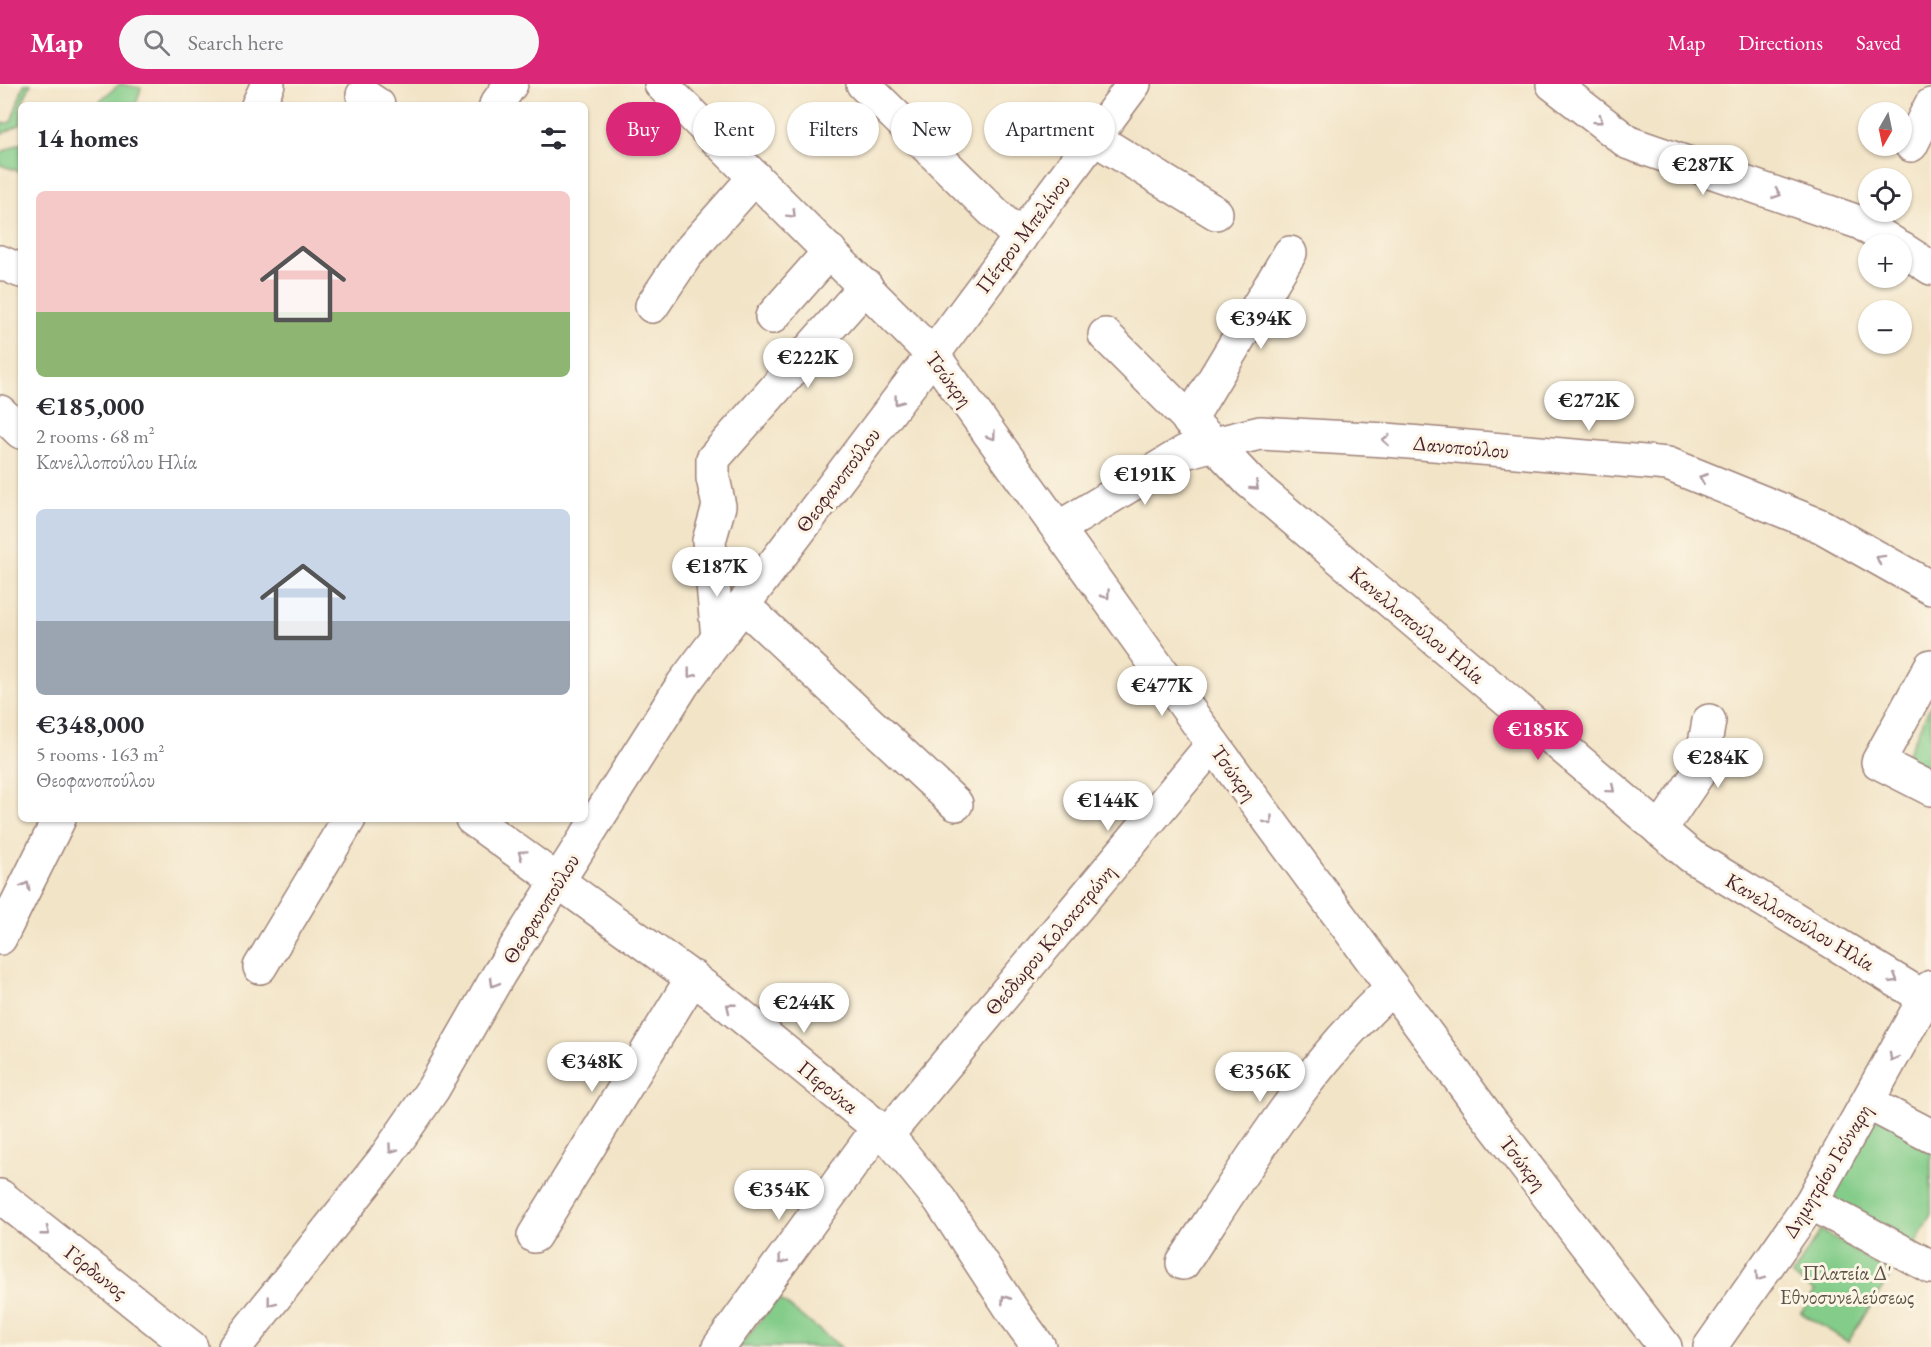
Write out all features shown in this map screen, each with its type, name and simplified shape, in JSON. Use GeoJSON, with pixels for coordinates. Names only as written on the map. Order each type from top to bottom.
{"type":"FeatureCollection","features":[{"type":"Feature","properties":{"kind":"street"},"geometry":{"type":"LineString","coordinates":[[259,102],[268,84]]}},
{"type":"Feature","properties":{"kind":"street","name":"Τσώκρη"},"geometry":{"type":"LineString","coordinates":[[661,84],[933,355],[1392,988],[1484,1112],[1665,1347]]}},
{"type":"Feature","properties":{"kind":"street"},"geometry":{"type":"LineString","coordinates":[[863,84],[1020,238]]}},
{"type":"Feature","properties":{"kind":"street","name":"Πέτρου Μπελίνου"},"geometry":{"type":"LineString","coordinates":[[1115,110],[1134,84]]}},
{"type":"Feature","properties":{"kind":"street"},"geometry":{"type":"LineString","coordinates":[[1552,84],[1629,143],[1861,223],[1878,234]]}},
{"type":"Feature","properties":{"kind":"street"},"geometry":{"type":"LineString","coordinates":[[1912,143],[1931,105]]}},
{"type":"Feature","properties":{"kind":"street"},"geometry":{"type":"LineString","coordinates":[[1115,151],[1216,213]]}},
{"type":"Feature","properties":{"kind":"street","name":"Πέτρου Μπελίνου"},"geometry":{"type":"LineString","coordinates":[[933,355],[1081,156]]}},
{"type":"Feature","properties":{"kind":"street"},"geometry":{"type":"LineString","coordinates":[[652,306],[686,255],[755,177]]}},
{"type":"Feature","properties":{"kind":"street"},"geometry":{"type":"LineString","coordinates":[[772,317],[830,251]]}},
{"type":"Feature","properties":{"kind":"street"},"geometry":{"type":"LineString","coordinates":[[1189,421],[1290,253]]}},
{"type":"Feature","properties":{"kind":"street"},"geometry":{"type":"LineString","coordinates":[[1912,256],[1931,268]]}},
{"type":"Feature","properties":{"kind":"street"},"geometry":{"type":"LineString","coordinates":[[0,262],[18,270]]}},
{"type":"Feature","properties":{"kind":"street"},"geometry":{"type":"LineString","coordinates":[[718,638],[709,541],[719,506],[713,478],[713,459],[866,286]]}},
{"type":"Feature","properties":{"kind":"street","name":"Κανελλοπούλου Ηλία"},"geometry":{"type":"LineString","coordinates":[[1105,335],[1250,482],[1691,856],[1928,993]]}},
{"type":"Feature","properties":{"kind":"street","name":"Θεοφανοπούλου"},"geometry":{"type":"LineString","coordinates":[[235,1347],[383,1161],[433,1089],[499,974],[683,684],[933,355]]}},
{"type":"Feature","properties":{"kind":"street"},"geometry":{"type":"LineString","coordinates":[[0,412],[18,429]]}},
{"type":"Feature","properties":{"kind":"street","name":"Δανοπούλου"},"geometry":{"type":"LineString","coordinates":[[1059,528],[1185,452],[1214,444],[1260,433],[1386,440],[1668,464],[1821,526],[1931,588]]}},
{"type":"Feature","properties":{"kind":"street"},"geometry":{"type":"LineString","coordinates":[[744,605],[956,804]]}},
{"type":"Feature","properties":{"kind":"street"},"geometry":{"type":"LineString","coordinates":[[1931,666],[1878,762],[1931,789]]}},
{"type":"Feature","properties":{"kind":"street"},"geometry":{"type":"LineString","coordinates":[[1660,830],[1700,771],[1710,721]]}},
{"type":"Feature","properties":{"kind":"street","name":"Θεόδωρου Κολοκοτρώνη"},"geometry":{"type":"LineString","coordinates":[[718,1347],[862,1150],[883,1132],[1213,744]]}},
{"type":"Feature","properties":{"kind":"street"},"geometry":{"type":"LineString","coordinates":[[0,938],[58,822]]}},
{"type":"Feature","properties":{"kind":"street"},"geometry":{"type":"LineString","coordinates":[[260,967],[346,822]]}},
{"type":"Feature","properties":{"kind":"street","name":"Περούκα"},"geometry":{"type":"LineString","coordinates":[[476,822],[693,977],[883,1132],[940,1200],[1038,1347]]}},
{"type":"Feature","properties":{"kind":"street"},"geometry":{"type":"LineString","coordinates":[[534,1236],[693,977]]}},
{"type":"Feature","properties":{"kind":"street"},"geometry":{"type":"LineString","coordinates":[[1183,1263],[1264,1140],[1310,1078],[1366,1011],[1392,988]]}},
{"type":"Feature","properties":{"kind":"street","name":"Δημητρίου Γούναρη"},"geometry":{"type":"LineString","coordinates":[[1710,1347],[1811,1203],[1928,993]]}},
{"type":"Feature","properties":{"kind":"street"},"geometry":{"type":"LineString","coordinates":[[1868,1103],[1931,1136]]}},
{"type":"Feature","properties":{"kind":"street","name":"Γόρδωνος"},"geometry":{"type":"LineString","coordinates":[[0,1196],[192,1347]]}},
{"type":"Feature","properties":{"kind":"street"},"geometry":{"type":"LineString","coordinates":[[1811,1203],[1928,1257]]}},
{"type":"Feature","properties":{"kind":"green space"},"geometry":{"type":"Polygon","coordinates":[[[24,84],[31,84],[22,102],[18,102],[18,126],[0,135],[0,124],[11,122],[24,84]]]}},
{"type":"Feature","properties":{"kind":"green space"},"geometry":{"type":"Polygon","coordinates":[[[120,84],[141,88],[137,102],[99,101],[120,84]]]}},
{"type":"Feature","properties":{"kind":"green space"},"geometry":{"type":"Polygon","coordinates":[[[18,144],[18,171],[0,165],[0,153],[18,144]]]}},
{"type":"Feature","properties":{"kind":"green space"},"geometry":{"type":"Polygon","coordinates":[[[1931,704],[1931,779],[1902,765],[1931,704]]]}},
{"type":"Feature","properties":{"kind":"green space"},"geometry":{"type":"Polygon","coordinates":[[[1874,1112],[1931,1142],[1931,1214],[1914,1247],[1827,1201],[1874,1112]]]}},
{"type":"Feature","properties":{"kind":"green space","name":"Πλατεία Δ' Εθνοσυνελεύσεως"},"geometry":{"type":"Polygon","coordinates":[[[1821,1230],[1891,1274],[1848,1342],[1801,1313],[1815,1291],[1792,1276],[1821,1230]]]}},
{"type":"Feature","properties":{"kind":"green space"},"geometry":{"type":"Polygon","coordinates":[[[778,1298],[841,1347],[739,1347],[778,1298]]]}}]}
